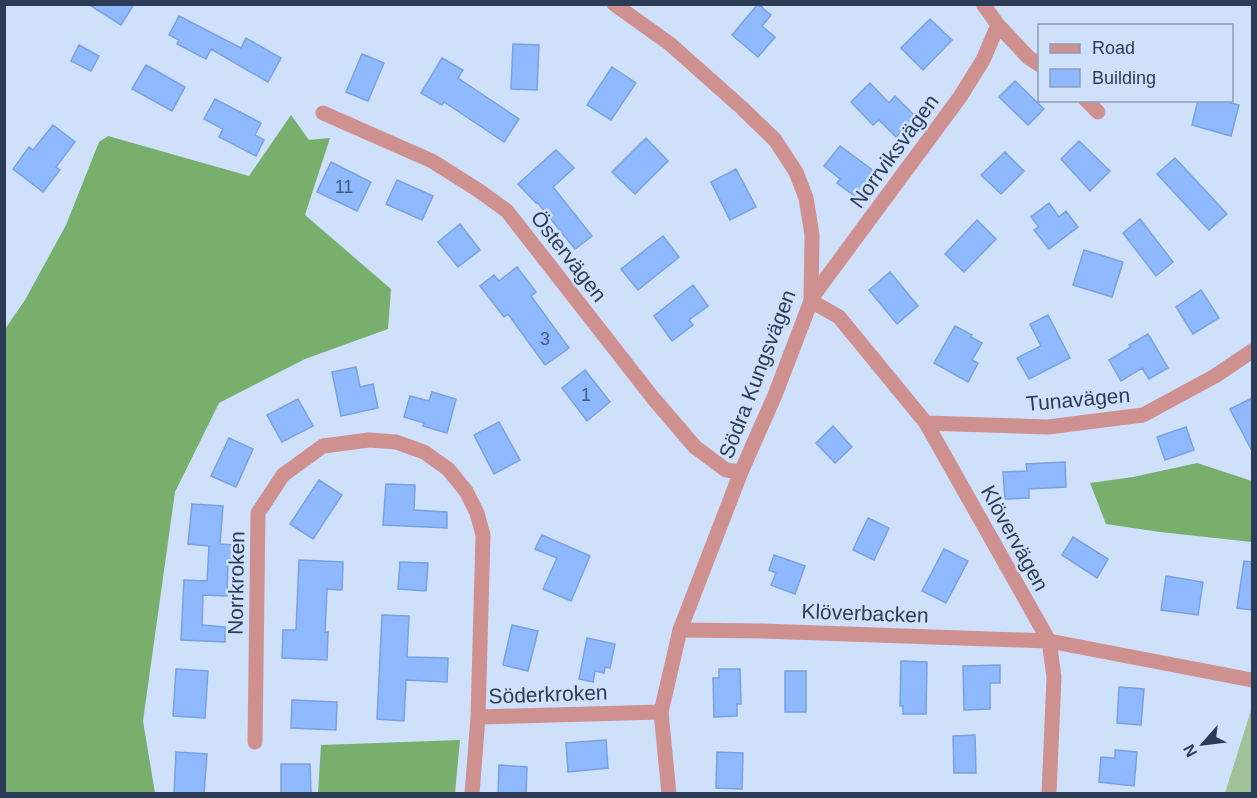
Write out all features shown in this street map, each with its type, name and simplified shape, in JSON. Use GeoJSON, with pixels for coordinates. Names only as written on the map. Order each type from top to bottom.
{"type":"FeatureCollection","features":[{"type":"Feature","properties":{"kind":"street","name":"Södra Kungsvägen"},"geometry":{"type":"LineString","coordinates":[[614,4],[670,44],[775,140],[796,172],[806,198],[812,235],[812,298],[776,396],[741,472],[680,630],[661,712],[669,794]]}},
{"type":"Feature","properties":{"kind":"street"},"geometry":{"type":"LineString","coordinates":[[983,4],[998,25],[1028,57],[1038,64]]}},
{"type":"Feature","properties":{"kind":"street","name":"Norrviksvägen"},"geometry":{"type":"LineString","coordinates":[[812,298],[960,97],[983,60],[998,25]]}},
{"type":"Feature","properties":{"kind":"street"},"geometry":{"type":"LineString","coordinates":[[1088,102],[1098,112]]}},
{"type":"Feature","properties":{"kind":"street","name":"Östervägen"},"geometry":{"type":"LineString","coordinates":[[323,113],[432,161],[507,211],[653,398],[695,447],[726,470],[741,472]]}},
{"type":"Feature","properties":{"kind":"street","name":"Klövervägen"},"geometry":{"type":"LineString","coordinates":[[812,298],[839,317],[926,423],[1049,641]]}},
{"type":"Feature","properties":{"kind":"street","name":"Tunavägen"},"geometry":{"type":"LineString","coordinates":[[926,423],[1048,427],[1143,415],[1215,376],[1252,351]]}},
{"type":"Feature","properties":{"kind":"street","name":"Norrkroken"},"geometry":{"type":"LineString","coordinates":[[255,742],[258,513],[283,475],[323,446],[369,440],[396,442],[424,452],[448,470],[466,491],[477,513],[483,535],[478,717]]}},
{"type":"Feature","properties":{"kind":"street","name":"Klöverbacken"},"geometry":{"type":"LineString","coordinates":[[680,630],[1049,641]]}},
{"type":"Feature","properties":{"kind":"street"},"geometry":{"type":"LineString","coordinates":[[1049,794],[1054,677],[1049,641],[1252,680]]}},
{"type":"Feature","properties":{"kind":"street","name":"Söderkroken"},"geometry":{"type":"LineString","coordinates":[[472,794],[478,717],[661,712]]}},
{"type":"Feature","properties":{"kind":"green space"},"geometry":{"type":"Polygon","coordinates":[[[291,115],[309,140],[330,138],[305,215],[391,289],[388,329],[305,359],[219,403],[175,492],[143,721],[155,793],[5,793],[5,329],[25,300],[66,225],[99,142],[108,136],[249,176],[291,115]]]}},
{"type":"Feature","properties":{"kind":"green space"},"geometry":{"type":"Polygon","coordinates":[[[1197,463],[1252,481],[1252,542],[1106,524],[1090,483],[1133,477],[1197,463]]]}},
{"type":"Feature","properties":{"kind":"green space"},"geometry":{"type":"Polygon","coordinates":[[[1252,707],[1252,793],[1225,793],[1252,707]]]}},
{"type":"Feature","properties":{"kind":"green space"},"geometry":{"type":"Polygon","coordinates":[[[460,740],[455,793],[318,793],[321,745],[460,740]]]}},
{"type":"Feature","properties":{"kind":"building"},"geometry":{"type":"Polygon","coordinates":[[[88,4],[134,4],[121,25],[88,4]]]}},
{"type":"Feature","properties":{"kind":"building"},"geometry":{"type":"Polygon","coordinates":[[[758,4],[771,15],[762,26],[775,37],[758,57],[732,35],[758,4]]]}},
{"type":"Feature","properties":{"kind":"building"},"geometry":{"type":"Polygon","coordinates":[[[179,16],[241,48],[246,38],[281,58],[268,82],[211,49],[206,59],[177,44],[179,40],[169,35],[179,16]]]}},
{"type":"Feature","properties":{"kind":"building"},"geometry":{"type":"Polygon","coordinates":[[[930,19],[952,40],[923,70],[901,48],[930,19]]]}},
{"type":"Feature","properties":{"kind":"building"},"geometry":{"type":"Polygon","coordinates":[[[513,44],[539,45],[537,90],[511,89],[513,44]]]}},
{"type":"Feature","properties":{"kind":"building"},"geometry":{"type":"Polygon","coordinates":[[[79,45],[99,56],[91,71],[71,61],[79,45]]]}},
{"type":"Feature","properties":{"kind":"building"},"geometry":{"type":"Polygon","coordinates":[[[362,54],[384,63],[368,101],[346,92],[362,54]]]}},
{"type":"Feature","properties":{"kind":"building"},"geometry":{"type":"Polygon","coordinates":[[[442,58],[463,70],[458,78],[519,119],[504,142],[444,102],[442,105],[421,93],[442,58]]]}},
{"type":"Feature","properties":{"kind":"building"},"geometry":{"type":"Polygon","coordinates":[[[146,65],[185,87],[172,111],[132,89],[146,65]]]}},
{"type":"Feature","properties":{"kind":"building"},"geometry":{"type":"Polygon","coordinates":[[[612,67],[636,83],[611,120],[587,105],[612,67]]]}},
{"type":"Feature","properties":{"kind":"building"},"geometry":{"type":"Polygon","coordinates":[[[1015,81],[1044,109],[1028,125],[999,97],[1015,81]]]}},
{"type":"Feature","properties":{"kind":"building"},"geometry":{"type":"Polygon","coordinates":[[[870,83],[889,103],[895,96],[916,117],[896,137],[879,120],[873,125],[851,102],[870,83]]]}},
{"type":"Feature","properties":{"kind":"building"},"geometry":{"type":"Polygon","coordinates":[[[215,99],[261,123],[255,135],[264,140],[256,156],[219,137],[223,129],[204,119],[215,99]]]}},
{"type":"Feature","properties":{"kind":"building"},"geometry":{"type":"Polygon","coordinates":[[[1198,102],[1228,102],[1239,105],[1231,136],[1192,125],[1198,102]]]}},
{"type":"Feature","properties":{"kind":"building"},"geometry":{"type":"Polygon","coordinates":[[[53,125],[75,142],[56,167],[60,170],[43,192],[13,169],[29,147],[33,150],[53,125]]]}},
{"type":"Feature","properties":{"kind":"building"},"geometry":{"type":"Polygon","coordinates":[[[646,138],[668,161],[635,194],[612,172],[646,138]]]}},
{"type":"Feature","properties":{"kind":"building"},"geometry":{"type":"Polygon","coordinates":[[[1079,141],[1110,171],[1090,191],[1061,159],[1079,141]]]}},
{"type":"Feature","properties":{"kind":"building"},"geometry":{"type":"Polygon","coordinates":[[[840,146],[875,172],[856,197],[837,183],[840,179],[824,166],[840,146]]]}},
{"type":"Feature","properties":{"kind":"building"},"geometry":{"type":"Polygon","coordinates":[[[556,150],[574,168],[553,187],[592,236],[575,249],[537,202],[518,184],[556,150]]]}},
{"type":"Feature","properties":{"kind":"building"},"geometry":{"type":"Polygon","coordinates":[[[1005,152],[1024,171],[1001,194],[981,175],[1005,152]]]}},
{"type":"Feature","properties":{"kind":"building"},"geometry":{"type":"Polygon","coordinates":[[[1175,158],[1227,214],[1209,230],[1157,174],[1175,158]]]}},
{"type":"Feature","properties":{"kind":"building"},"geometry":{"type":"Polygon","coordinates":[[[331,162],[371,182],[357,211],[317,192],[331,162]]]}},
{"type":"Feature","properties":{"kind":"building"},"geometry":{"type":"Polygon","coordinates":[[[736,169],[756,207],[730,220],[711,182],[736,169]]]}},
{"type":"Feature","properties":{"kind":"building"},"geometry":{"type":"Polygon","coordinates":[[[397,180],[433,196],[422,220],[386,204],[397,180]]]}},
{"type":"Feature","properties":{"kind":"building"},"geometry":{"type":"Polygon","coordinates":[[[1049,203],[1059,217],[1066,211],[1078,227],[1049,249],[1034,230],[1039,227],[1031,217],[1049,203]]]}},
{"type":"Feature","properties":{"kind":"building"},"geometry":{"type":"Polygon","coordinates":[[[1140,219],[1173,262],[1156,276],[1123,233],[1140,219]]]}},
{"type":"Feature","properties":{"kind":"building"},"geometry":{"type":"Polygon","coordinates":[[[977,220],[996,239],[964,272],[945,254],[977,220]]]}},
{"type":"Feature","properties":{"kind":"building"},"geometry":{"type":"Polygon","coordinates":[[[460,224],[480,250],[458,267],[438,242],[460,224]]]}},
{"type":"Feature","properties":{"kind":"building"},"geometry":{"type":"Polygon","coordinates":[[[663,236],[679,257],[638,290],[621,269],[663,236]]]}},
{"type":"Feature","properties":{"kind":"building"},"geometry":{"type":"Polygon","coordinates":[[[1084,250],[1123,262],[1112,297],[1073,285],[1084,250]]]}},
{"type":"Feature","properties":{"kind":"building"},"geometry":{"type":"Polygon","coordinates":[[[517,267],[536,292],[531,296],[569,348],[545,365],[508,314],[504,317],[480,286],[494,275],[499,281],[517,267]]]}},
{"type":"Feature","properties":{"kind":"building"},"geometry":{"type":"Polygon","coordinates":[[[890,272],[918,306],[897,324],[869,290],[890,272]]]}},
{"type":"Feature","properties":{"kind":"building"},"geometry":{"type":"Polygon","coordinates":[[[693,285],[708,306],[689,320],[693,325],[672,341],[654,316],[693,285]]]}},
{"type":"Feature","properties":{"kind":"building"},"geometry":{"type":"Polygon","coordinates":[[[1201,290],[1219,318],[1193,334],[1176,307],[1201,290]]]}},
{"type":"Feature","properties":{"kind":"building"},"geometry":{"type":"Polygon","coordinates":[[[1048,315],[1070,358],[1029,379],[1017,358],[1041,346],[1030,324],[1048,315]]]}},
{"type":"Feature","properties":{"kind":"building"},"geometry":{"type":"Polygon","coordinates":[[[955,326],[982,343],[972,360],[978,363],[968,382],[934,363],[955,326]]]}},
{"type":"Feature","properties":{"kind":"building"},"geometry":{"type":"Polygon","coordinates":[[[1148,334],[1168,368],[1149,379],[1142,368],[1121,381],[1109,360],[1148,334]]]}},
{"type":"Feature","properties":{"kind":"building"},"geometry":{"type":"Polygon","coordinates":[[[356,367],[360,387],[373,384],[378,408],[341,416],[332,372],[356,367]]]}},
{"type":"Feature","properties":{"kind":"building"},"geometry":{"type":"Polygon","coordinates":[[[585,370],[610,402],[587,421],[562,388],[585,370]]]}},
{"type":"Feature","properties":{"kind":"building"},"geometry":{"type":"Polygon","coordinates":[[[432,392],[456,399],[447,433],[423,426],[424,423],[404,417],[410,396],[429,401],[432,392]]]}},
{"type":"Feature","properties":{"kind":"building"},"geometry":{"type":"Polygon","coordinates":[[[1252,398],[1252,451],[1230,409],[1252,398]]]}},
{"type":"Feature","properties":{"kind":"building"},"geometry":{"type":"Polygon","coordinates":[[[298,399],[313,426],[282,442],[267,415],[298,399]]]}},
{"type":"Feature","properties":{"kind":"building"},"geometry":{"type":"Polygon","coordinates":[[[499,422],[520,460],[494,474],[474,435],[499,422]]]}},
{"type":"Feature","properties":{"kind":"building"},"geometry":{"type":"Polygon","coordinates":[[[833,426],[852,447],[835,463],[816,443],[833,426]]]}},
{"type":"Feature","properties":{"kind":"building"},"geometry":{"type":"Polygon","coordinates":[[[1186,427],[1194,450],[1165,460],[1157,437],[1186,427]]]}},
{"type":"Feature","properties":{"kind":"building"},"geometry":{"type":"Polygon","coordinates":[[[229,438],[253,449],[236,487],[211,476],[229,438]]]}},
{"type":"Feature","properties":{"kind":"building"},"geometry":{"type":"Polygon","coordinates":[[[1065,462],[1066,487],[1029,489],[1029,498],[1005,499],[1003,472],[1027,471],[1026,464],[1065,462]]]}},
{"type":"Feature","properties":{"kind":"building"},"geometry":{"type":"Polygon","coordinates":[[[319,480],[342,495],[313,539],[290,524],[319,480]]]}},
{"type":"Feature","properties":{"kind":"building"},"geometry":{"type":"Polygon","coordinates":[[[386,484],[415,485],[414,510],[447,512],[447,528],[383,525],[386,484]]]}},
{"type":"Feature","properties":{"kind":"building"},"geometry":{"type":"Polygon","coordinates":[[[192,504],[223,506],[220,544],[232,545],[231,561],[228,561],[227,596],[203,595],[202,625],[225,627],[225,642],[181,640],[184,580],[207,581],[209,546],[188,544],[192,504]]]}},
{"type":"Feature","properties":{"kind":"building"},"geometry":{"type":"Polygon","coordinates":[[[868,518],[889,528],[874,560],[853,550],[868,518]]]}},
{"type":"Feature","properties":{"kind":"building"},"geometry":{"type":"Polygon","coordinates":[[[542,535],[590,556],[571,601],[543,589],[557,558],[535,549],[542,535]]]}},
{"type":"Feature","properties":{"kind":"building"},"geometry":{"type":"Polygon","coordinates":[[[1073,537],[1108,559],[1097,578],[1062,555],[1073,537]]]}},
{"type":"Feature","properties":{"kind":"building"},"geometry":{"type":"Polygon","coordinates":[[[944,549],[968,561],[946,603],[922,591],[944,549]]]}},
{"type":"Feature","properties":{"kind":"building"},"geometry":{"type":"Polygon","coordinates":[[[774,555],[805,566],[795,594],[771,585],[776,573],[769,570],[774,555]]]}},
{"type":"Feature","properties":{"kind":"building"},"geometry":{"type":"Polygon","coordinates":[[[299,560],[343,562],[342,590],[327,589],[325,632],[328,632],[327,660],[282,658],[283,630],[296,630],[299,560]]]}},
{"type":"Feature","properties":{"kind":"building"},"geometry":{"type":"Polygon","coordinates":[[[1244,561],[1252,562],[1252,610],[1237,608],[1244,561]]]}},
{"type":"Feature","properties":{"kind":"building"},"geometry":{"type":"Polygon","coordinates":[[[400,562],[428,563],[426,591],[398,589],[400,562]]]}},
{"type":"Feature","properties":{"kind":"building"},"geometry":{"type":"Polygon","coordinates":[[[1166,576],[1203,582],[1198,615],[1161,610],[1166,576]]]}},
{"type":"Feature","properties":{"kind":"building"},"geometry":{"type":"Polygon","coordinates":[[[382,615],[409,616],[407,657],[448,658],[447,682],[406,680],[404,721],[377,719],[382,615]]]}},
{"type":"Feature","properties":{"kind":"building"},"geometry":{"type":"Polygon","coordinates":[[[512,625],[538,631],[528,671],[503,665],[512,625]]]}},
{"type":"Feature","properties":{"kind":"building"},"geometry":{"type":"Polygon","coordinates":[[[587,638],[615,644],[610,668],[605,667],[604,673],[595,671],[593,682],[579,679],[587,638]]]}},
{"type":"Feature","properties":{"kind":"building"},"geometry":{"type":"Polygon","coordinates":[[[901,661],[927,662],[926,714],[903,714],[903,706],[900,706],[901,661]]]}},
{"type":"Feature","properties":{"kind":"building"},"geometry":{"type":"Polygon","coordinates":[[[1000,665],[1000,683],[990,683],[990,709],[964,710],[963,666],[1000,665]]]}},
{"type":"Feature","properties":{"kind":"building"},"geometry":{"type":"Polygon","coordinates":[[[176,669],[208,671],[205,718],[173,716],[176,669]]]}},
{"type":"Feature","properties":{"kind":"building"},"geometry":{"type":"Polygon","coordinates":[[[719,669],[740,669],[741,704],[737,704],[737,716],[714,717],[713,678],[719,678],[719,669]]]}},
{"type":"Feature","properties":{"kind":"building"},"geometry":{"type":"Polygon","coordinates":[[[785,671],[806,671],[806,712],[785,712],[785,671]]]}},
{"type":"Feature","properties":{"kind":"building"},"geometry":{"type":"Polygon","coordinates":[[[1119,687],[1144,689],[1141,725],[1117,723],[1119,687]]]}},
{"type":"Feature","properties":{"kind":"building"},"geometry":{"type":"Polygon","coordinates":[[[292,700],[337,702],[336,730],[291,728],[292,700]]]}},
{"type":"Feature","properties":{"kind":"building"},"geometry":{"type":"Polygon","coordinates":[[[975,735],[976,773],[954,773],[953,736],[975,735]]]}},
{"type":"Feature","properties":{"kind":"building"},"geometry":{"type":"Polygon","coordinates":[[[606,740],[608,768],[568,772],[566,743],[606,740]]]}},
{"type":"Feature","properties":{"kind":"building"},"geometry":{"type":"Polygon","coordinates":[[[1115,750],[1137,752],[1134,786],[1099,782],[1101,757],[1115,758],[1115,750]]]}},
{"type":"Feature","properties":{"kind":"building"},"geometry":{"type":"Polygon","coordinates":[[[176,752],[207,754],[204,794],[174,794],[176,752]]]}},
{"type":"Feature","properties":{"kind":"building"},"geometry":{"type":"Polygon","coordinates":[[[717,752],[743,753],[742,789],[716,788],[717,752]]]}},
{"type":"Feature","properties":{"kind":"building"},"geometry":{"type":"Polygon","coordinates":[[[281,764],[310,764],[311,794],[281,794],[281,764]]]}},
{"type":"Feature","properties":{"kind":"building"},"geometry":{"type":"Polygon","coordinates":[[[499,765],[527,767],[526,794],[498,794],[499,765]]]}}]}
